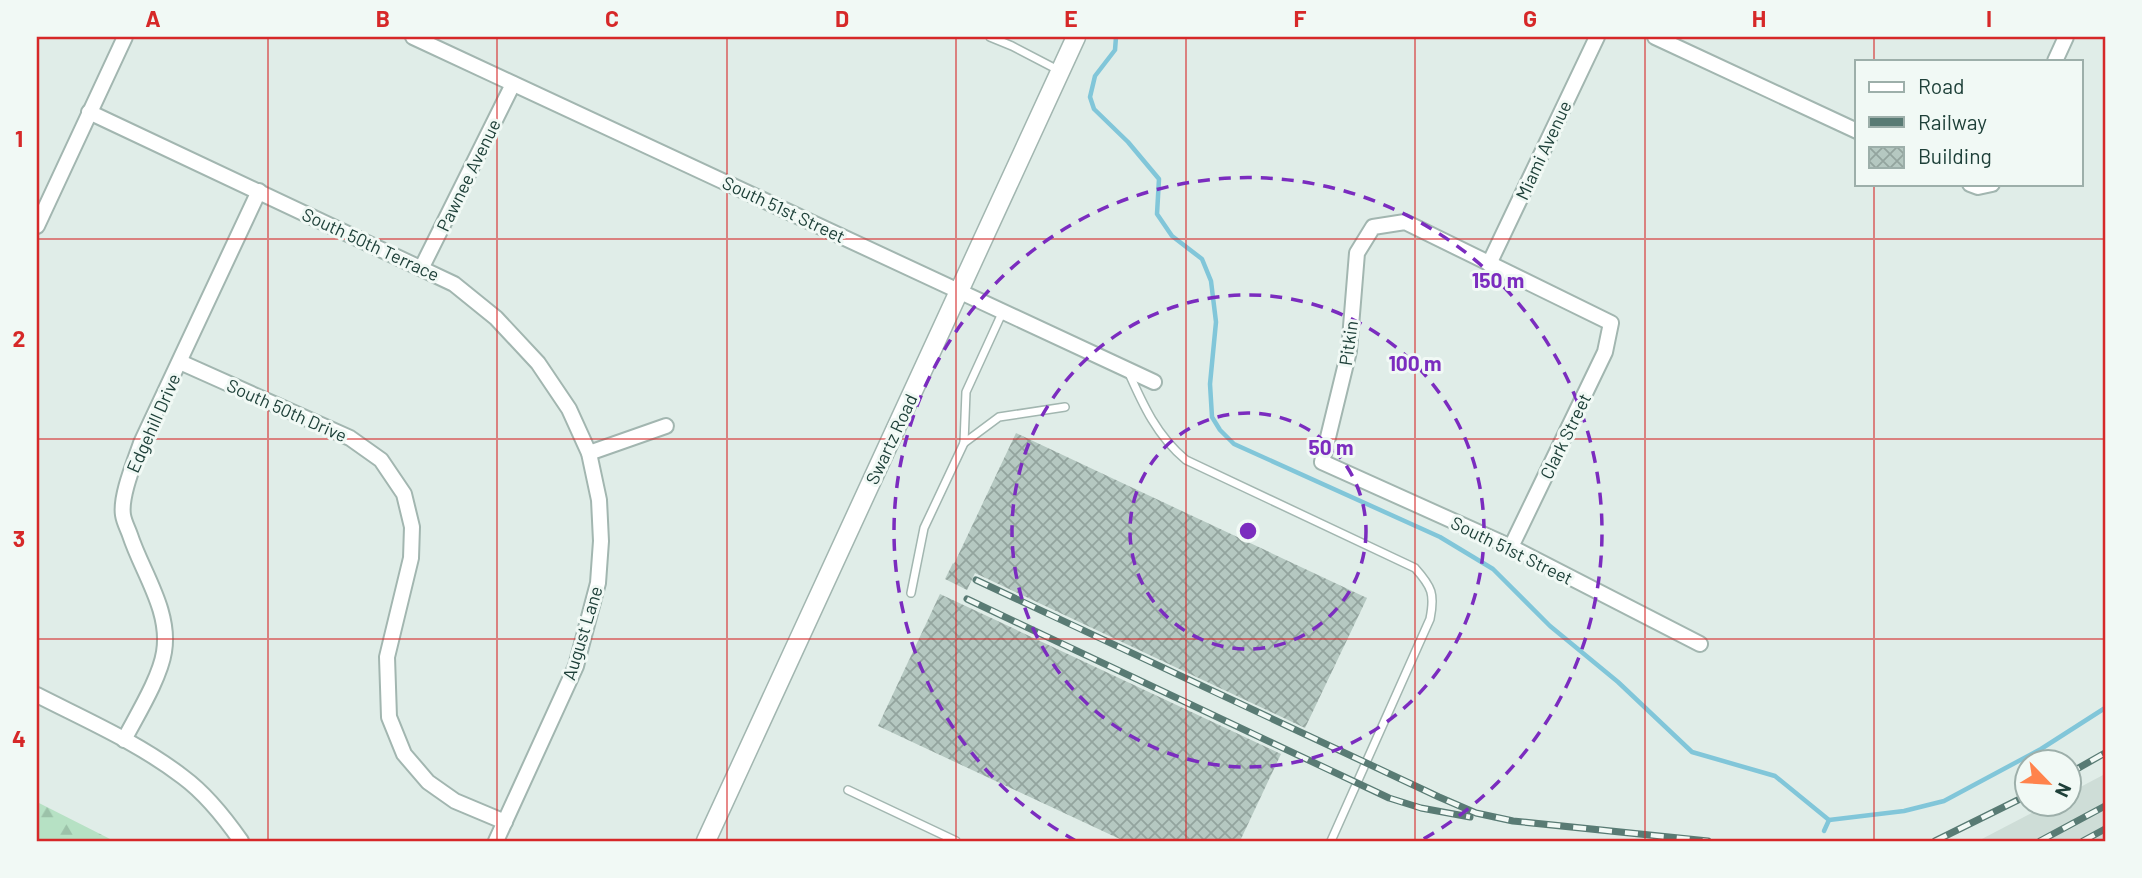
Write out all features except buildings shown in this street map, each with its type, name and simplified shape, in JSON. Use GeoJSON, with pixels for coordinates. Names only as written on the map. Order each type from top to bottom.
{"type":"FeatureCollection","features":[{"type":"Feature","properties":{"kind":"street"},"geometry":{"type":"LineString","coordinates":[[37,226],[124,37]]}},
{"type":"Feature","properties":{"kind":"street","name":"South 51st Street"},"geometry":{"type":"LineString","coordinates":[[413,37],[1154,382]]}},
{"type":"Feature","properties":{"kind":"street","name":"Swartz Road"},"geometry":{"type":"LineString","coordinates":[[706,841],[1076,37]]}},
{"type":"Feature","properties":{"kind":"street","name":"Miami Avenue"},"geometry":{"type":"LineString","coordinates":[[1489,264],[1597,37]]}},
{"type":"Feature","properties":{"kind":"street"},"geometry":{"type":"LineString","coordinates":[[1655,37],[1855,130]]}},
{"type":"Feature","properties":{"kind":"street"},"geometry":{"type":"LineString","coordinates":[[2055,60],[2066,37]]}},
{"type":"Feature","properties":{"kind":"street","name":"Pawnee Avenue"},"geometry":{"type":"LineString","coordinates":[[422,267],[513,84]]}},
{"type":"Feature","properties":{"kind":"street","name":"South 50th Terrace"},"geometry":{"type":"LineString","coordinates":[[89,112],[454,284],[496,318],[538,363],[569,409],[589,453]]}},
{"type":"Feature","properties":{"kind":"street","name":"Edgehill Drive"},"geometry":{"type":"LineString","coordinates":[[124,740],[155,678],[164,652],[164,622],[122,514],[128,479],[141,443],[259,191]]}},
{"type":"Feature","properties":{"kind":"street","name":"Pitkin"},"geometry":{"type":"LineString","coordinates":[[1322,462],[1349,351],[1357,253],[1374,227],[1405,222],[1489,264]]}},
{"type":"Feature","properties":{"kind":"street","name":"Clark Street"},"geometry":{"type":"LineString","coordinates":[[1489,264],[1611,323],[1605,352],[1511,547]]}},
{"type":"Feature","properties":{"kind":"street","name":"South 50th Drive"},"geometry":{"type":"LineString","coordinates":[[180,362],[350,438],[381,460],[404,494],[412,527],[411,558],[387,657],[389,717],[404,754],[428,782],[455,801],[505,822]]}},
{"type":"Feature","properties":{"kind":"street"},"geometry":{"type":"LineString","coordinates":[[589,453],[666,426]]}},
{"type":"Feature","properties":{"kind":"street","name":"August Lane"},"geometry":{"type":"LineString","coordinates":[[496,841],[576,666],[598,583],[601,541],[599,500],[589,453]]}},
{"type":"Feature","properties":{"kind":"street","name":"South 51st Street"},"geometry":{"type":"LineString","coordinates":[[1322,462],[1511,547],[1700,644]]}},
{"type":"Feature","properties":{"kind":"street"},"geometry":{"type":"LineString","coordinates":[[37,695],[124,740],[184,777],[223,815],[241,841]]}},
{"type":"Feature","properties":{"kind":"lane"},"geometry":{"type":"LineString","coordinates":[[990,37],[1060,72]]}},
{"type":"Feature","properties":{"kind":"lane"},"geometry":{"type":"LineString","coordinates":[[911,593],[923,528],[964,443],[966,393],[1003,310]]}},
{"type":"Feature","properties":{"kind":"lane"},"geometry":{"type":"LineString","coordinates":[[1126,367],[1159,434],[1186,460],[1415,568],[1430,584],[1433,601],[1430,619],[1331,841]]}},
{"type":"Feature","properties":{"kind":"lane"},"geometry":{"type":"LineString","coordinates":[[964,443],[999,417],[1065,407]]}},
{"type":"Feature","properties":{"kind":"lane"},"geometry":{"type":"LineString","coordinates":[[848,790],[956,841]]}},
{"type":"Feature","properties":{"kind":"shaded area"},"geometry":{"type":"Polygon","coordinates":[[[2105,774],[2105,841],[1978,841],[2022,818],[2082,818],[2082,786],[2105,774]]]}},
{"type":"Feature","properties":{"kind":"green space"},"geometry":{"type":"Polygon","coordinates":[[[37,802],[114,841],[37,841],[37,802]]]}},
{"type":"Feature","properties":{"kind":"waterway"},"geometry":{"type":"LineString","coordinates":[[1116,37],[1115,50],[1095,76],[1090,97],[1094,109],[1128,142],[1159,179],[1157,214],[1172,236],[1202,259],[1211,281],[1216,322],[1210,384],[1212,417],[1234,444],[1440,537],[1493,569],[1550,626],[1618,682],[1692,752],[1775,776],[1829,820],[1904,811],[1944,801],[2041,749],[2105,708]]}},
{"type":"Feature","properties":{"kind":"waterway"},"geometry":{"type":"LineString","coordinates":[[1824,831],[1829,820]]}},
{"type":"Feature","properties":{"kind":"railway"},"geometry":{"type":"LineString","coordinates":[[976,580],[1476,813],[1513,821],[1708,841]]}},
{"type":"Feature","properties":{"kind":"railway"},"geometry":{"type":"LineString","coordinates":[[967,599],[1389,798],[1421,808],[1470,817]]}},
{"type":"Feature","properties":{"kind":"railway"},"geometry":{"type":"LineString","coordinates":[[2082,766],[2105,753]]}},
{"type":"Feature","properties":{"kind":"railway"},"geometry":{"type":"LineString","coordinates":[[1935,841],[2012,803]]}},
{"type":"Feature","properties":{"kind":"railway"},"geometry":{"type":"LineString","coordinates":[[2040,841],[2105,806]]}},
{"type":"Feature","properties":{"kind":"railway"},"geometry":{"type":"LineString","coordinates":[[2083,841],[2105,829]]}}]}
